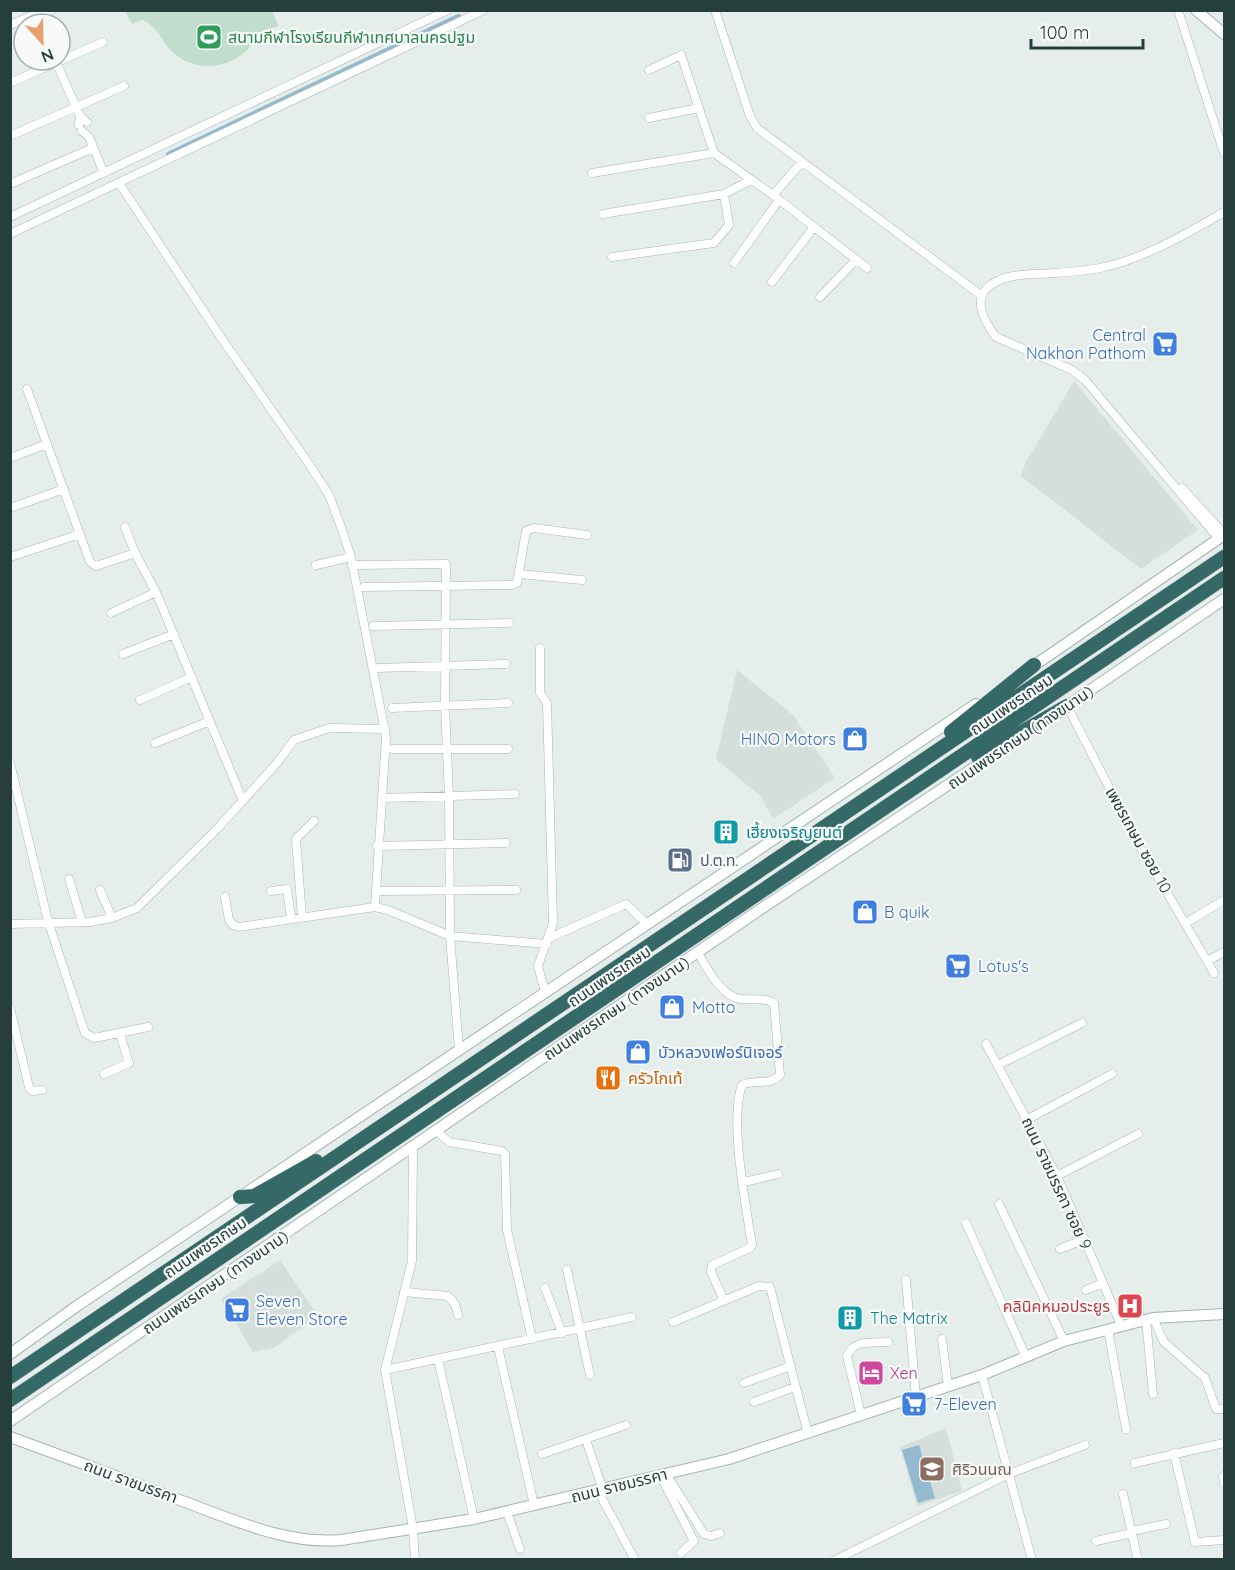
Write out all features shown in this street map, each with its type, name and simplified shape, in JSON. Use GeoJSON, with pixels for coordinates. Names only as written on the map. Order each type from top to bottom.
{"type":"FeatureCollection","features":[{"type":"Feature","properties":{"kind":"highway","name":"ถนนเพชรเกษม"},"geometry":{"type":"LineString","coordinates":[[10,1377],[1224,557]]}},
{"type":"Feature","properties":{"kind":"highway","name":"ถนนเพชรเกษม"},"geometry":{"type":"LineString","coordinates":[[10,1400],[889,808],[1222,580]]}},
{"type":"Feature","properties":{"kind":"highway"},"geometry":{"type":"LineString","coordinates":[[876,791],[1034,665]]}},
{"type":"Feature","properties":{"kind":"highway"},"geometry":{"type":"LineString","coordinates":[[889,808],[1067,705]]}},
{"type":"Feature","properties":{"kind":"highway"},"geometry":{"type":"LineString","coordinates":[[240,1197],[254,1196],[348,1143],[356,1144]]}},
{"type":"Feature","properties":{"kind":"main road"},"geometry":{"type":"LineString","coordinates":[[1196,10],[1224,34]]}},
{"type":"Feature","properties":{"kind":"main road"},"geometry":{"type":"LineString","coordinates":[[10,1354],[77,1306],[1223,536]]}},
{"type":"Feature","properties":{"kind":"main road","name":"ถนนเพชรเกษม (ทางขนาน)"},"geometry":{"type":"LineString","coordinates":[[10,1421],[1224,598]]}},
{"type":"Feature","properties":{"kind":"main road","name":"ถนน ราชมรรคา"},"geometry":{"type":"LineString","coordinates":[[10,1437],[250,1526],[298,1539],[320,1542],[341,1540],[474,1519],[729,1459],[982,1375],[1064,1341],[1150,1318],[1224,1314]]}},
{"type":"Feature","properties":{"kind":"street"},"geometry":{"type":"LineString","coordinates":[[10,217],[448,10]]}},
{"type":"Feature","properties":{"kind":"street"},"geometry":{"type":"LineString","coordinates":[[10,234],[470,14],[484,10]]}},
{"type":"Feature","properties":{"kind":"street"},"geometry":{"type":"LineString","coordinates":[[715,10],[753,123],[982,296]]}},
{"type":"Feature","properties":{"kind":"street"},"geometry":{"type":"LineString","coordinates":[[1178,10],[1224,153]]}},
{"type":"Feature","properties":{"kind":"street"},"geometry":{"type":"LineString","coordinates":[[72,55],[103,42]]}},
{"type":"Feature","properties":{"kind":"street"},"geometry":{"type":"LineString","coordinates":[[649,70],[681,55],[714,153],[867,268]]}},
{"type":"Feature","properties":{"kind":"street"},"geometry":{"type":"LineString","coordinates":[[10,82],[32,72]]}},
{"type":"Feature","properties":{"kind":"street"},"geometry":{"type":"LineString","coordinates":[[61,72],[104,173]]}},
{"type":"Feature","properties":{"kind":"street"},"geometry":{"type":"LineString","coordinates":[[10,136],[124,86]]}},
{"type":"Feature","properties":{"kind":"street"},"geometry":{"type":"LineString","coordinates":[[649,118],[699,108]]}},
{"type":"Feature","properties":{"kind":"street"},"geometry":{"type":"LineString","coordinates":[[10,184],[93,148]]}},
{"type":"Feature","properties":{"kind":"street"},"geometry":{"type":"LineString","coordinates":[[592,173],[714,153]]}},
{"type":"Feature","properties":{"kind":"street"},"geometry":{"type":"LineString","coordinates":[[734,263],[802,162]]}},
{"type":"Feature","properties":{"kind":"street"},"geometry":{"type":"LineString","coordinates":[[603,214],[724,194],[751,180]]}},
{"type":"Feature","properties":{"kind":"street"},"geometry":{"type":"LineString","coordinates":[[119,183],[222,339],[309,464],[328,495],[352,561],[385,729],[383,798],[377,846],[375,907]]}},
{"type":"Feature","properties":{"kind":"street"},"geometry":{"type":"LineString","coordinates":[[612,257],[714,243],[729,225],[724,194]]}},
{"type":"Feature","properties":{"kind":"street"},"geometry":{"type":"LineString","coordinates":[[1223,536],[1085,380],[1072,370],[996,337],[982,312],[982,296],[989,286],[1011,276],[1111,265],[1166,244],[1224,212]]}},
{"type":"Feature","properties":{"kind":"street"},"geometry":{"type":"LineString","coordinates":[[772,282],[813,227]]}},
{"type":"Feature","properties":{"kind":"street"},"geometry":{"type":"LineString","coordinates":[[820,297],[856,260]]}},
{"type":"Feature","properties":{"kind":"street"},"geometry":{"type":"LineString","coordinates":[[27,388],[90,562],[96,566],[135,553]]}},
{"type":"Feature","properties":{"kind":"street"},"geometry":{"type":"LineString","coordinates":[[10,458],[47,444]]}},
{"type":"Feature","properties":{"kind":"street"},"geometry":{"type":"LineString","coordinates":[[10,508],[64,489]]}},
{"type":"Feature","properties":{"kind":"street"},"geometry":{"type":"LineString","coordinates":[[124,527],[156,592],[243,801]]}},
{"type":"Feature","properties":{"kind":"street"},"geometry":{"type":"LineString","coordinates":[[364,587],[512,585],[517,583],[520,574],[526,531],[534,528],[586,535]]}},
{"type":"Feature","properties":{"kind":"street"},"geometry":{"type":"LineString","coordinates":[[10,557],[80,534]]}},
{"type":"Feature","properties":{"kind":"street"},"geometry":{"type":"LineString","coordinates":[[316,565],[352,561],[444,562],[450,936],[459,1050]]}},
{"type":"Feature","properties":{"kind":"street"},"geometry":{"type":"LineString","coordinates":[[520,574],[582,580]]}},
{"type":"Feature","properties":{"kind":"street"},"geometry":{"type":"LineString","coordinates":[[111,613],[156,592]]}},
{"type":"Feature","properties":{"kind":"street"},"geometry":{"type":"LineString","coordinates":[[373,627],[509,623]]}},
{"type":"Feature","properties":{"kind":"street"},"geometry":{"type":"LineString","coordinates":[[123,654],[174,634]]}},
{"type":"Feature","properties":{"kind":"street"},"geometry":{"type":"LineString","coordinates":[[540,648],[540,693],[547,703],[553,923],[538,966],[546,992]]}},
{"type":"Feature","properties":{"kind":"street"},"geometry":{"type":"LineString","coordinates":[[378,668],[506,664]]}},
{"type":"Feature","properties":{"kind":"street"},"geometry":{"type":"LineString","coordinates":[[140,700],[192,677]]}},
{"type":"Feature","properties":{"kind":"street"},"geometry":{"type":"LineString","coordinates":[[392,708],[507,703]]}},
{"type":"Feature","properties":{"kind":"street","name":"เพชรเกษม ซอย 10"},"geometry":{"type":"LineString","coordinates":[[1067,705],[1138,843],[1214,973]]}},
{"type":"Feature","properties":{"kind":"street"},"geometry":{"type":"LineString","coordinates":[[156,743],[210,721]]}},
{"type":"Feature","properties":{"kind":"street"},"geometry":{"type":"LineString","coordinates":[[10,924],[48,921],[82,922],[112,918],[146,901],[243,801],[294,740],[329,728],[385,729]]}},
{"type":"Feature","properties":{"kind":"street"},"geometry":{"type":"LineString","coordinates":[[392,749],[508,749]]}},
{"type":"Feature","properties":{"kind":"street"},"geometry":{"type":"LineString","coordinates":[[10,763],[48,921],[86,1035],[94,1038],[148,1027]]}},
{"type":"Feature","properties":{"kind":"street"},"geometry":{"type":"LineString","coordinates":[[383,798],[515,794]]}},
{"type":"Feature","properties":{"kind":"street"},"geometry":{"type":"LineString","coordinates":[[302,917],[296,839],[314,821]]}},
{"type":"Feature","properties":{"kind":"street"},"geometry":{"type":"LineString","coordinates":[[377,846],[506,843]]}},
{"type":"Feature","properties":{"kind":"street"},"geometry":{"type":"LineString","coordinates":[[69,879],[82,922]]}},
{"type":"Feature","properties":{"kind":"street"},"geometry":{"type":"LineString","coordinates":[[272,891],[287,889],[291,918]]}},
{"type":"Feature","properties":{"kind":"street"},"geometry":{"type":"LineString","coordinates":[[100,890],[112,918]]}},
{"type":"Feature","properties":{"kind":"street"},"geometry":{"type":"LineString","coordinates":[[376,891],[516,890]]}},
{"type":"Feature","properties":{"kind":"street"},"geometry":{"type":"LineString","coordinates":[[225,897],[229,920],[233,926],[375,907],[399,914],[450,936],[548,941],[626,904],[646,924]]}},
{"type":"Feature","properties":{"kind":"street"},"geometry":{"type":"LineString","coordinates":[[1186,923],[1224,900]]}},
{"type":"Feature","properties":{"kind":"street"},"geometry":{"type":"LineString","coordinates":[[1207,961],[1224,952]]}},
{"type":"Feature","properties":{"kind":"street"},"geometry":{"type":"LineString","coordinates":[[698,953],[727,994],[739,999],[759,999],[774,1003],[780,1075],[773,1080],[748,1082],[742,1085],[738,1101],[736,1127],[752,1245],[712,1265],[711,1272],[724,1300]]}},
{"type":"Feature","properties":{"kind":"street"},"geometry":{"type":"LineString","coordinates":[[10,1008],[29,1087],[32,1091],[42,1090]]}},
{"type":"Feature","properties":{"kind":"street"},"geometry":{"type":"LineString","coordinates":[[998,1065],[1082,1023]]}},
{"type":"Feature","properties":{"kind":"street"},"geometry":{"type":"LineString","coordinates":[[104,1074],[129,1063],[120,1034]]}},
{"type":"Feature","properties":{"kind":"street","name":"ถนน ราชมรรคา ซอย 9"},"geometry":{"type":"LineString","coordinates":[[986,1044],[1057,1176],[1121,1325]]}},
{"type":"Feature","properties":{"kind":"street"},"geometry":{"type":"LineString","coordinates":[[1028,1119],[1113,1074]]}},
{"type":"Feature","properties":{"kind":"street"},"geometry":{"type":"LineString","coordinates":[[437,1131],[446,1141],[502,1150],[505,1154],[507,1230],[532,1339]]}},
{"type":"Feature","properties":{"kind":"street"},"geometry":{"type":"LineString","coordinates":[[1057,1176],[1138,1134]]}},
{"type":"Feature","properties":{"kind":"street"},"geometry":{"type":"LineString","coordinates":[[413,1148],[412,1261],[384,1370],[412,1529],[415,1560]]}},
{"type":"Feature","properties":{"kind":"street"},"geometry":{"type":"LineString","coordinates":[[744,1182],[778,1174]]}},
{"type":"Feature","properties":{"kind":"street"},"geometry":{"type":"LineString","coordinates":[[999,1204],[1064,1341]]}},
{"type":"Feature","properties":{"kind":"street"},"geometry":{"type":"LineString","coordinates":[[966,1223],[1026,1357]]}},
{"type":"Feature","properties":{"kind":"street"},"geometry":{"type":"LineString","coordinates":[[1060,1249],[1085,1239]]}},
{"type":"Feature","properties":{"kind":"street"},"geometry":{"type":"LineString","coordinates":[[567,1270],[590,1375]]}},
{"type":"Feature","properties":{"kind":"street"},"geometry":{"type":"LineString","coordinates":[[906,1280],[916,1397]]}},
{"type":"Feature","properties":{"kind":"street"},"geometry":{"type":"LineString","coordinates":[[1086,1290],[1102,1283]]}},
{"type":"Feature","properties":{"kind":"street"},"geometry":{"type":"LineString","coordinates":[[673,1322],[759,1286],[770,1287],[808,1434]]}},
{"type":"Feature","properties":{"kind":"street"},"geometry":{"type":"LineString","coordinates":[[545,1288],[562,1333]]}},
{"type":"Feature","properties":{"kind":"street"},"geometry":{"type":"LineString","coordinates":[[404,1292],[448,1296],[455,1304],[458,1315]]}},
{"type":"Feature","properties":{"kind":"street"},"geometry":{"type":"LineString","coordinates":[[384,1370],[632,1317]]}},
{"type":"Feature","properties":{"kind":"street"},"geometry":{"type":"LineString","coordinates":[[1150,1318],[1153,1394]]}},
{"type":"Feature","properties":{"kind":"street"},"geometry":{"type":"LineString","coordinates":[[1150,1318],[1162,1340],[1206,1378],[1216,1409],[1224,1409]]}},
{"type":"Feature","properties":{"kind":"street"},"geometry":{"type":"LineString","coordinates":[[1108,1329],[1126,1429]]}},
{"type":"Feature","properties":{"kind":"street"},"geometry":{"type":"LineString","coordinates":[[942,1339],[948,1386]]}},
{"type":"Feature","properties":{"kind":"street"},"geometry":{"type":"LineString","coordinates":[[861,1415],[847,1356],[849,1349],[855,1344],[888,1342]]}},
{"type":"Feature","properties":{"kind":"street"},"geometry":{"type":"LineString","coordinates":[[498,1347],[534,1505]]}},
{"type":"Feature","properties":{"kind":"street"},"geometry":{"type":"LineString","coordinates":[[438,1359],[474,1519]]}},
{"type":"Feature","properties":{"kind":"street"},"geometry":{"type":"LineString","coordinates":[[744,1383],[791,1366]]}},
{"type":"Feature","properties":{"kind":"street"},"geometry":{"type":"LineString","coordinates":[[982,1375],[1032,1560]]}},
{"type":"Feature","properties":{"kind":"street"},"geometry":{"type":"LineString","coordinates":[[754,1402],[795,1387]]}},
{"type":"Feature","properties":{"kind":"street"},"geometry":{"type":"LineString","coordinates":[[542,1454],[626,1425]]}},
{"type":"Feature","properties":{"kind":"street"},"geometry":{"type":"LineString","coordinates":[[586,1440],[601,1490],[635,1560]]}},
{"type":"Feature","properties":{"kind":"street"},"geometry":{"type":"LineString","coordinates":[[1135,1463],[1224,1443]]}},
{"type":"Feature","properties":{"kind":"street"},"geometry":{"type":"LineString","coordinates":[[835,1560],[1010,1474],[1085,1445]]}},
{"type":"Feature","properties":{"kind":"street"},"geometry":{"type":"LineString","coordinates":[[1174,1453],[1195,1542],[1224,1540]]}},
{"type":"Feature","properties":{"kind":"street"},"geometry":{"type":"LineString","coordinates":[[663,1474],[704,1534],[711,1536],[720,1533]]}},
{"type":"Feature","properties":{"kind":"street"},"geometry":{"type":"LineString","coordinates":[[663,1474],[694,1541],[681,1553]]}},
{"type":"Feature","properties":{"kind":"street"},"geometry":{"type":"LineString","coordinates":[[1123,1494],[1138,1560]]}},
{"type":"Feature","properties":{"kind":"street"},"geometry":{"type":"LineString","coordinates":[[507,1512],[520,1549]]}},
{"type":"Feature","properties":{"kind":"street"},"geometry":{"type":"LineString","coordinates":[[1096,1541],[1166,1524]]}},
{"type":"Feature","properties":{"kind":"shaded area"},"geometry":{"type":"Polygon","coordinates":[[[1074,381],[1198,530],[1141,569],[1021,476],[1026,462],[1074,381]]]}},
{"type":"Feature","properties":{"kind":"shaded area"},"geometry":{"type":"Polygon","coordinates":[[[737,670],[793,715],[835,778],[773,819],[760,796],[716,759],[737,670]]]}},
{"type":"Feature","properties":{"kind":"shaded area"},"geometry":{"type":"Polygon","coordinates":[[[280,1260],[318,1316],[274,1348],[253,1352],[221,1299],[280,1260]]]}},
{"type":"Feature","properties":{"kind":"shaded area","name":"ศิริวนนณ"},"geometry":{"type":"Polygon","coordinates":[[[946,1428],[962,1491],[917,1506],[900,1447],[946,1428]]]}},
{"type":"Feature","properties":{"kind":"green space","name":"สนามกีฬาโรงเรียนกีฬาเทศบาลนครปฐม"},"geometry":{"type":"Polygon","coordinates":[[[125,11],[272,11],[279,26],[259,35],[238,57],[221,64],[203,66],[177,56],[154,28],[142,20],[132,24],[125,11]]]}},
{"type":"Feature","properties":{"kind":"water"},"geometry":{"type":"Polygon","coordinates":[[[919,1445],[935,1498],[918,1503],[902,1450],[919,1445]]]}},
{"type":"Feature","properties":{"kind":"waterway"},"geometry":{"type":"LineString","coordinates":[[170,155],[458,18]]}},
{"type":"Feature","properties":{"kind":"place","name":"สนามกีฬาโรงเรียนกีฬาเทศบาลนครปฐม"},"geometry":{"type":"Point","coordinates":[209,37]}},
{"type":"Feature","properties":{"kind":"place","name":"Central Nakhon Pathom"},"geometry":{"type":"Point","coordinates":[1165,344]}},
{"type":"Feature","properties":{"kind":"place","name":"HINO Motors"},"geometry":{"type":"Point","coordinates":[855,739]}},
{"type":"Feature","properties":{"kind":"place","name":"เฮี้ยงเจริญยนต์"},"geometry":{"type":"Point","coordinates":[726,832]}},
{"type":"Feature","properties":{"kind":"place","name":"ป.ต.ท."},"geometry":{"type":"Point","coordinates":[680,860]}},
{"type":"Feature","properties":{"kind":"place","name":"B quik"},"geometry":{"type":"Point","coordinates":[865,912]}},
{"type":"Feature","properties":{"kind":"place","name":"Lotus's"},"geometry":{"type":"Point","coordinates":[958,966]}},
{"type":"Feature","properties":{"kind":"place","name":"Motto"},"geometry":{"type":"Point","coordinates":[672,1007]}},
{"type":"Feature","properties":{"kind":"place","name":"บัวหลวงเฟอร์นิเจอร์"},"geometry":{"type":"Point","coordinates":[638,1052]}},
{"type":"Feature","properties":{"kind":"place","name":"ครัวโกเท้"},"geometry":{"type":"Point","coordinates":[608,1078]}},
{"type":"Feature","properties":{"kind":"place","name":"คลินิคหมอประยูร"},"geometry":{"type":"Point","coordinates":[1130,1306]}},
{"type":"Feature","properties":{"kind":"place","name":"Seven Eleven Store"},"geometry":{"type":"Point","coordinates":[237,1310]}},
{"type":"Feature","properties":{"kind":"place","name":"The Matrix"},"geometry":{"type":"Point","coordinates":[850,1318]}},
{"type":"Feature","properties":{"kind":"place","name":"Xen"},"geometry":{"type":"Point","coordinates":[871,1373]}},
{"type":"Feature","properties":{"kind":"place","name":"7-Eleven"},"geometry":{"type":"Point","coordinates":[914,1404]}},
{"type":"Feature","properties":{"kind":"place","name":"ศิริวนนณ"},"geometry":{"type":"Point","coordinates":[932,1469]}}]}
